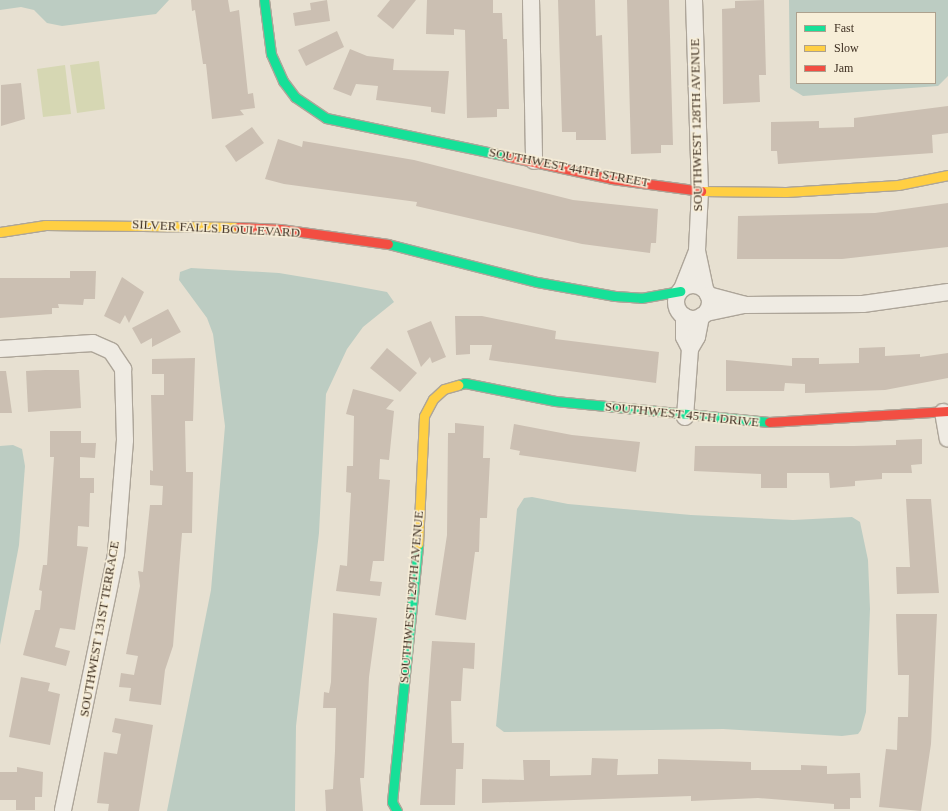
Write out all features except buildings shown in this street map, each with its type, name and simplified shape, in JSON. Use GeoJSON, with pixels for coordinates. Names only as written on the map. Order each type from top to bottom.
{"type":"FeatureCollection","features":[{"type":"Feature","properties":{"kind":"street","name":"SOUTHWEST 44TH STREET"},"geometry":{"type":"LineString","coordinates":[[264,0],[271,54],[295,97],[326,118],[534,161],[612,179],[700,191],[786,192],[890,186],[948,175]]}},
{"type":"Feature","properties":{"kind":"street"},"geometry":{"type":"LineString","coordinates":[[531,0],[534,161]]}},
{"type":"Feature","properties":{"kind":"street","name":"SOUTHWEST 128TH AVENUE"},"geometry":{"type":"LineString","coordinates":[[690,349],[697,337],[704,315],[707,293],[697,251],[700,191],[694,0]]}},
{"type":"Feature","properties":{"kind":"street","name":"SILVER FALLS BOULEVARD"},"geometry":{"type":"LineString","coordinates":[[0,232],[45,225],[166,224],[280,229],[386,244],[537,282],[641,298],[681,313],[704,315]]}},
{"type":"Feature","properties":{"kind":"street","name":"SOUTHWEST 128TH AVENUE"},"geometry":{"type":"LineString","coordinates":[[690,349],[684,337],[681,313],[681,290],[697,251]]}},
{"type":"Feature","properties":{"kind":"street"},"geometry":{"type":"LineString","coordinates":[[681,290],[696,286],[707,293],[745,305]]}},
{"type":"Feature","properties":{"kind":"street","name":"SILVER FALLS BOULEVARD"},"geometry":{"type":"LineString","coordinates":[[641,298],[681,290]]}},
{"type":"Feature","properties":{"kind":"street"},"geometry":{"type":"LineString","coordinates":[[704,315],[745,305],[863,304],[948,292]]}},
{"type":"Feature","properties":{"kind":"street","name":"SOUTHWEST 131ST TERRACE"},"geometry":{"type":"LineString","coordinates":[[0,349],[93,343],[111,351],[122,369],[124,416],[116,554],[63,811]]}},
{"type":"Feature","properties":{"kind":"street"},"geometry":{"type":"LineString","coordinates":[[685,417],[690,349]]}},
{"type":"Feature","properties":{"kind":"street","name":"SOUTHWEST 45TH DRIVE"},"geometry":{"type":"LineString","coordinates":[[444,389],[465,383],[555,401],[685,417],[756,423],[946,412]]}},
{"type":"Feature","properties":{"kind":"street","name":"SOUTHWEST 129TH AVENUE"},"geometry":{"type":"LineString","coordinates":[[397,811],[392,802],[420,526],[424,416],[433,399],[444,389]]}},
{"type":"Feature","properties":{"kind":"street"},"geometry":{"type":"LineString","coordinates":[[946,412],[948,439]]}},
{"type":"Feature","properties":{"kind":"green space"},"geometry":{"type":"Polygon","coordinates":[[[99,61],[105,109],[77,113],[70,65],[99,61]]]}},
{"type":"Feature","properties":{"kind":"green space"},"geometry":{"type":"Polygon","coordinates":[[[65,65],[71,114],[43,117],[37,69],[65,65]]]}},
{"type":"Feature","properties":{"kind":"shaded area"},"geometry":{"type":"Polygon","coordinates":[[[0,0],[169,0],[156,14],[62,26],[47,23],[34,10],[21,7],[0,10],[0,0]]]}},
{"type":"Feature","properties":{"kind":"shaded area"},"geometry":{"type":"Polygon","coordinates":[[[789,0],[948,0],[948,76],[938,86],[803,96],[790,88],[789,0]]]}},
{"type":"Feature","properties":{"kind":"shaded area"},"geometry":{"type":"Polygon","coordinates":[[[191,268],[279,273],[339,283],[387,292],[394,302],[363,327],[347,349],[326,394],[319,533],[296,726],[295,811],[167,811],[211,590],[225,426],[213,334],[207,318],[179,280],[180,272],[191,268]]]}},
{"type":"Feature","properties":{"kind":"shaded area"},"geometry":{"type":"Polygon","coordinates":[[[13,445],[22,449],[25,466],[19,545],[0,645],[0,446],[13,445]]]}},
{"type":"Feature","properties":{"kind":"shaded area"},"geometry":{"type":"Polygon","coordinates":[[[532,497],[568,504],[691,515],[793,520],[852,517],[860,522],[868,560],[870,609],[866,712],[861,730],[858,734],[842,736],[723,729],[504,732],[496,726],[517,509],[524,498],[532,497]]]}},
{"type":"Feature","properties":{"kind":"traffic: fast"},"geometry":{"type":"LineString","coordinates":[[264,0],[271,54],[283,81],[295,97],[326,118],[506,156]]}},
{"type":"Feature","properties":{"kind":"traffic: fast"},"geometry":{"type":"LineString","coordinates":[[388,244],[537,282],[615,296],[641,298],[680,291]]}},
{"type":"Feature","properties":{"kind":"traffic: fast"},"geometry":{"type":"LineString","coordinates":[[458,385],[465,383],[555,401],[769,422]]}},
{"type":"Feature","properties":{"kind":"traffic: fast"},"geometry":{"type":"LineString","coordinates":[[397,811],[392,802],[418,544]]}},
{"type":"Feature","properties":{"kind":"traffic: slow"},"geometry":{"type":"LineString","coordinates":[[701,191],[786,192],[898,185],[948,175]]}},
{"type":"Feature","properties":{"kind":"traffic: slow"},"geometry":{"type":"LineString","coordinates":[[0,232],[45,225],[238,227]]}},
{"type":"Feature","properties":{"kind":"traffic: slow"},"geometry":{"type":"LineString","coordinates":[[418,544],[424,416],[433,399],[444,389],[458,385]]}},
{"type":"Feature","properties":{"kind":"traffic: jam"},"geometry":{"type":"LineString","coordinates":[[506,156],[612,179],[701,191]]}},
{"type":"Feature","properties":{"kind":"traffic: jam"},"geometry":{"type":"LineString","coordinates":[[238,227],[280,229],[388,244]]}},
{"type":"Feature","properties":{"kind":"traffic: jam"},"geometry":{"type":"LineString","coordinates":[[769,422],[948,411]]}}]}
